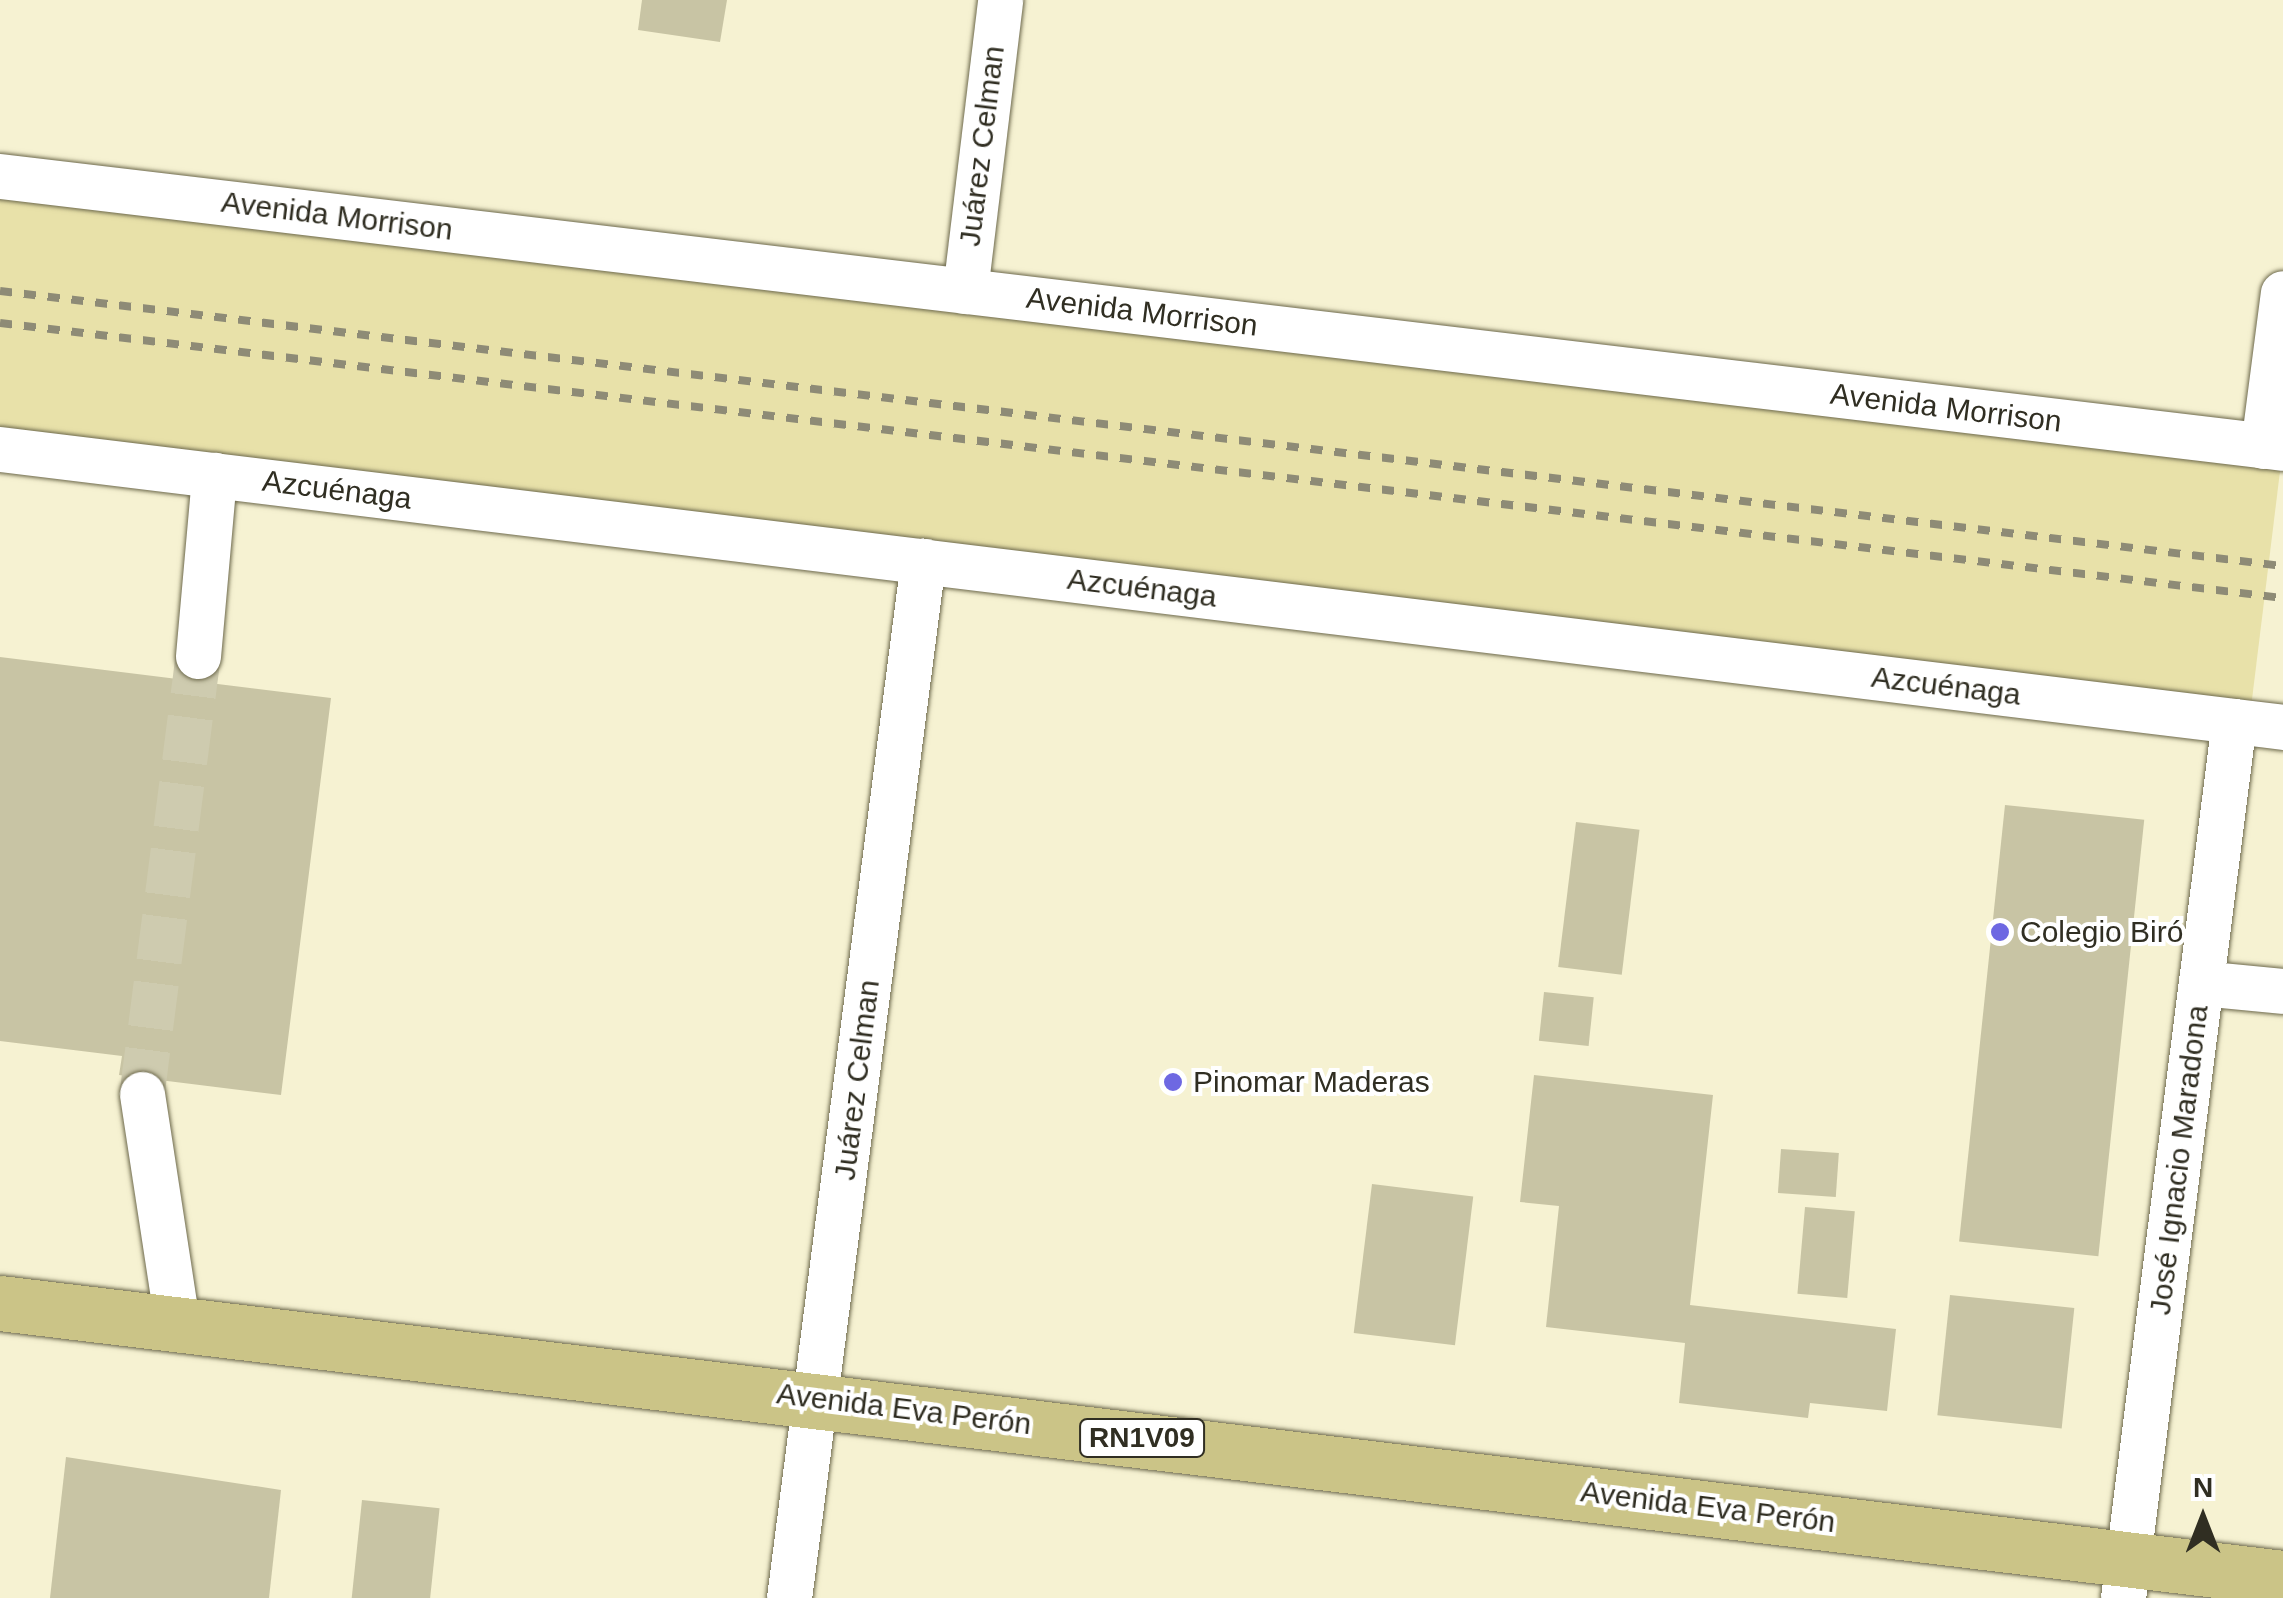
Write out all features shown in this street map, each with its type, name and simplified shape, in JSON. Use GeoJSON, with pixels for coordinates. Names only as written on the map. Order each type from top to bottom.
{"type":"FeatureCollection","features":[{"type":"Feature","properties":{"kind":"main road","name":"Avenida Eva Perón"},"geometry":{"type":"LineString","coordinates":[[0,1302],[817,1398],[2126,1578],[2283,1578]]}},
{"type":"Feature","properties":{"kind":"street","name":"Juárez Celman"},"geometry":{"type":"LineString","coordinates":[[965,291],[1000,0]]}},
{"type":"Feature","properties":{"kind":"street","name":"Avenida Morrison"},"geometry":{"type":"LineString","coordinates":[[0,176],[2273,447]]}},
{"type":"Feature","properties":{"kind":"street"},"geometry":{"type":"LineString","coordinates":[[2273,447],[2283,292]]}},
{"type":"Feature","properties":{"kind":"street","name":"Azcuénaga"},"geometry":{"type":"LineString","coordinates":[[0,449],[2283,727]]}},
{"type":"Feature","properties":{"kind":"street"},"geometry":{"type":"LineString","coordinates":[[198,656],[214,475]]}},
{"type":"Feature","properties":{"kind":"street","name":"Juárez Celman"},"geometry":{"type":"LineString","coordinates":[[789,1598],[922,561]]}},
{"type":"Feature","properties":{"kind":"street","name":"José Ignacio Maradona"},"geometry":{"type":"LineString","coordinates":[[2126,1578],[2234,721]]}},
{"type":"Feature","properties":{"kind":"street"},"geometry":{"type":"LineString","coordinates":[[2201,983],[2283,991]]}},
{"type":"Feature","properties":{"kind":"street"},"geometry":{"type":"LineString","coordinates":[[142,1094],[176,1323]]}},
{"type":"Feature","properties":{"kind":"shaded area"},"geometry":{"type":"Polygon","coordinates":[[[0,176],[2282,456],[2249,727],[0,451],[0,176]]]}},
{"type":"Feature","properties":{"kind":"building"},"geometry":{"type":"Polygon","coordinates":[[[642,0],[727,0],[720,42],[638,30],[642,0]]]}},
{"type":"Feature","properties":{"kind":"building"},"geometry":{"type":"Polygon","coordinates":[[[0,657],[331,698],[281,1095],[119,1075],[122,1056],[0,1041],[0,657]]]}},
{"type":"Feature","properties":{"kind":"building"},"geometry":{"type":"Polygon","coordinates":[[[2005,805],[2144,820],[2098,1256],[1959,1242],[2005,805]]]}},
{"type":"Feature","properties":{"kind":"building"},"geometry":{"type":"Polygon","coordinates":[[[1576,822],[1640,830],[1622,975],[1558,967],[1576,822]]]}},
{"type":"Feature","properties":{"kind":"building"},"geometry":{"type":"Polygon","coordinates":[[[1544,992],[1594,997],[1589,1046],[1539,1041],[1544,992]]]}},
{"type":"Feature","properties":{"kind":"building"},"geometry":{"type":"Polygon","coordinates":[[[1534,1075],[1713,1095],[1690,1305],[1896,1329],[1887,1411],[1810,1403],[1808,1418],[1679,1403],[1685,1343],[1546,1327],[1559,1206],[1520,1202],[1534,1075]]]}},
{"type":"Feature","properties":{"kind":"building"},"geometry":{"type":"Polygon","coordinates":[[[1781,1149],[1839,1153],[1836,1197],[1778,1193],[1781,1149]]]}},
{"type":"Feature","properties":{"kind":"building"},"geometry":{"type":"Polygon","coordinates":[[[1372,1184],[1473,1196],[1455,1345],[1354,1333],[1372,1184]]]}},
{"type":"Feature","properties":{"kind":"building"},"geometry":{"type":"Polygon","coordinates":[[[1805,1207],[1855,1211],[1847,1298],[1797,1294],[1805,1207]]]}},
{"type":"Feature","properties":{"kind":"building"},"geometry":{"type":"Polygon","coordinates":[[[1950,1295],[2074,1308],[2062,1428],[1937,1415],[1950,1295]]]}},
{"type":"Feature","properties":{"kind":"building"},"geometry":{"type":"Polygon","coordinates":[[[66,1457],[281,1490],[269,1598],[50,1598],[66,1457]]]}},
{"type":"Feature","properties":{"kind":"building"},"geometry":{"type":"Polygon","coordinates":[[[362,1500],[440,1508],[430,1598],[352,1598],[362,1500]]]}},
{"type":"Feature","properties":{"kind":"tunnel"},"geometry":{"type":"LineString","coordinates":[[142,1094],[198,656]]}},
{"type":"Feature","properties":{"kind":"railway"},"geometry":{"type":"LineString","coordinates":[[0,291],[2283,566]]}},
{"type":"Feature","properties":{"kind":"railway"},"geometry":{"type":"LineString","coordinates":[[0,323],[2283,598]]}},
{"type":"Feature","properties":{"kind":"place","name":"Colegio Biró"},"geometry":{"type":"Point","coordinates":[2000,932]}},
{"type":"Feature","properties":{"kind":"place","name":"Pinomar Maderas"},"geometry":{"type":"Point","coordinates":[1173,1082]}}]}
